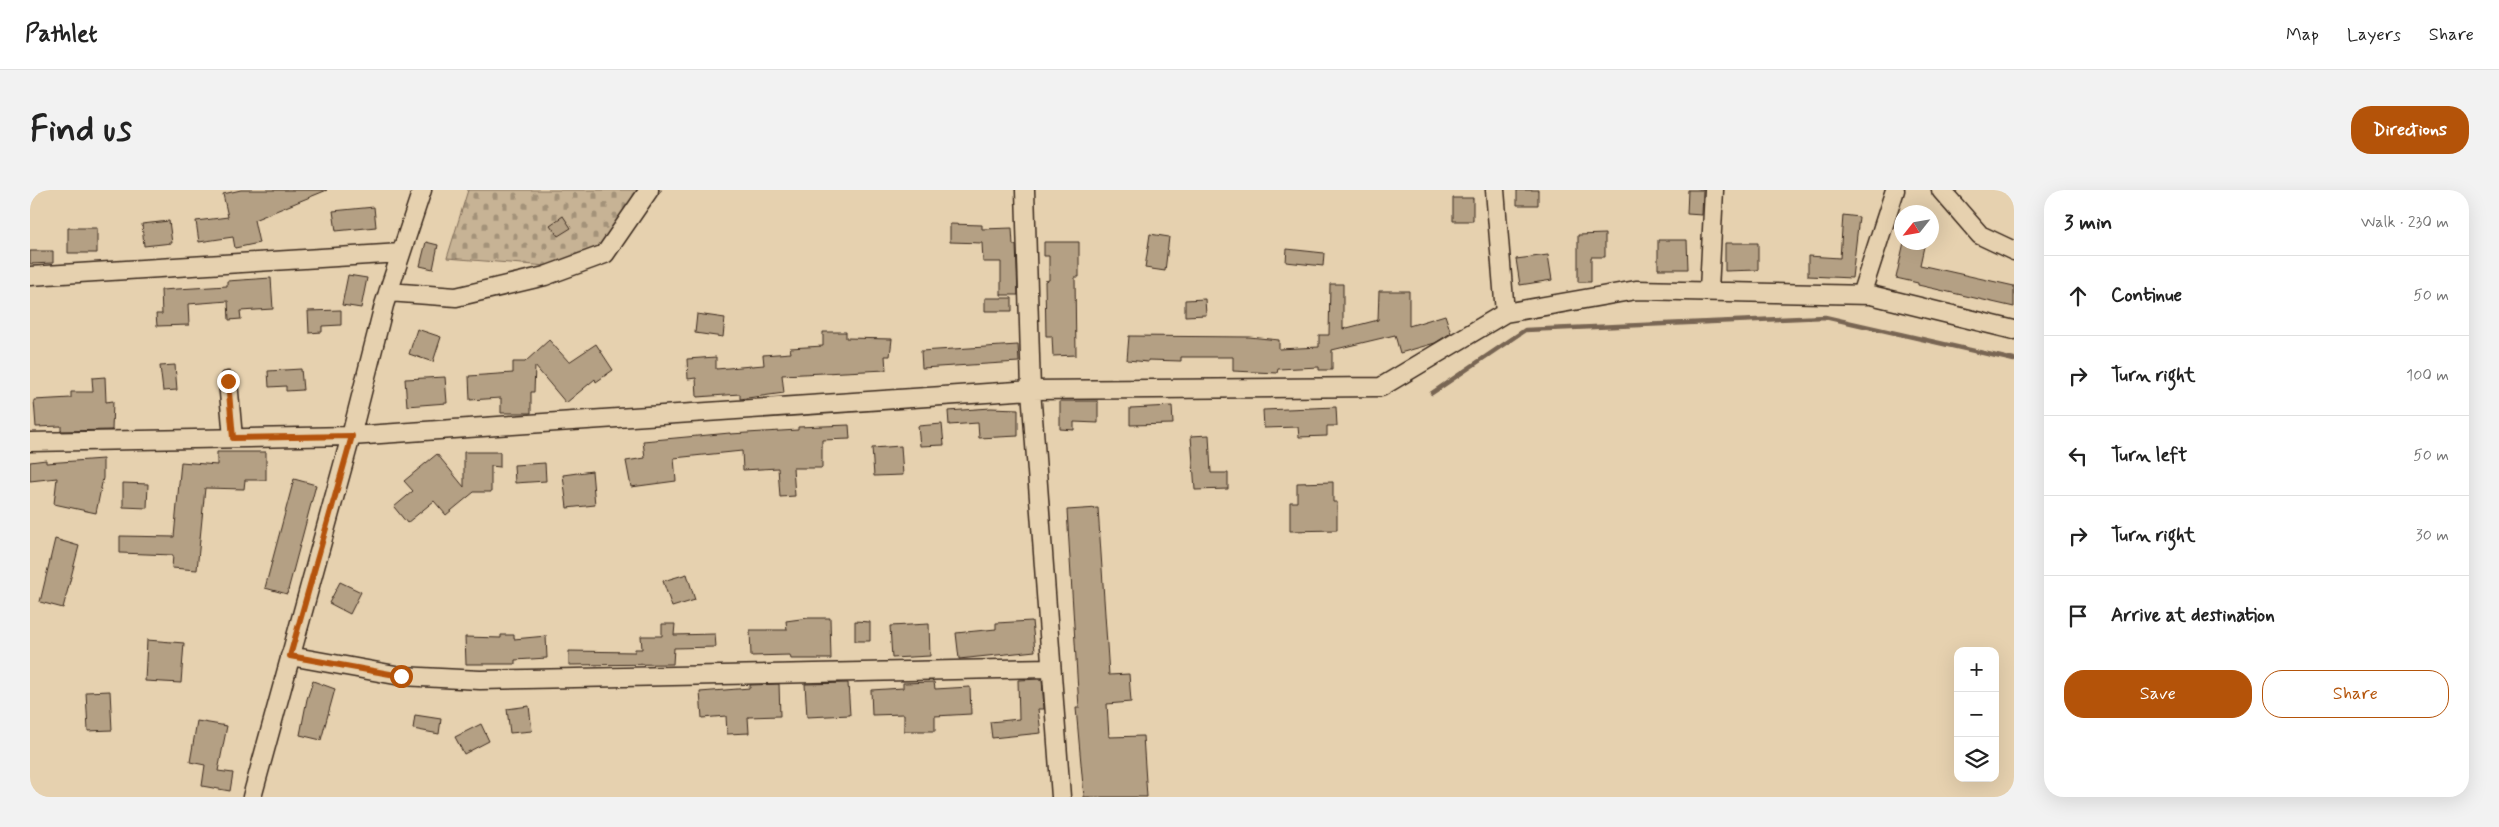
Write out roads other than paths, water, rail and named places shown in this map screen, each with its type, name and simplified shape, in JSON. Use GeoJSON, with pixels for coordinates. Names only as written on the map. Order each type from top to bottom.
{"type":"FeatureCollection","features":[{"type":"Feature","properties":{"kind":"street"},"geometry":{"type":"LineString","coordinates":[[252,797],[352,436],[388,292],[422,190]]}},
{"type":"Feature","properties":{"kind":"street"},"geometry":{"type":"LineString","coordinates":[[388,292],[456,297],[544,276],[605,254],[649,190]]}},
{"type":"Feature","properties":{"kind":"street"},"geometry":{"type":"LineString","coordinates":[[1025,190],[1031,390],[1061,797]]}},
{"type":"Feature","properties":{"kind":"street"},"geometry":{"type":"LineString","coordinates":[[1495,190],[1505,313]]}},
{"type":"Feature","properties":{"kind":"street"},"geometry":{"type":"LineString","coordinates":[[1709,290],[1714,190]]}},
{"type":"Feature","properties":{"kind":"street"},"geometry":{"type":"LineString","coordinates":[[1861,295],[1895,190]]}},
{"type":"Feature","properties":{"kind":"street"},"geometry":{"type":"LineString","coordinates":[[1941,190],[1980,235],[2014,251]]}},
{"type":"Feature","properties":{"kind":"street"},"geometry":{"type":"LineString","coordinates":[[30,276],[401,253]]}},
{"type":"Feature","properties":{"kind":"street"},"geometry":{"type":"LineString","coordinates":[[30,442],[352,436],[1031,390],[1381,387],[1505,313],[1636,290],[1709,290],[1861,295],[2014,330]]}},
{"type":"Feature","properties":{"kind":"street"},"geometry":{"type":"LineString","coordinates":[[228,381],[233,438]]}},
{"type":"Feature","properties":{"kind":"street"},"geometry":{"type":"LineString","coordinates":[[290,656],[401,676],[480,680],[1051,668]]}},
{"type":"Feature","properties":{"kind":"waterway"},"geometry":{"type":"LineString","coordinates":[[1432,393],[1525,330],[1825,317],[2014,360]]}}]}
